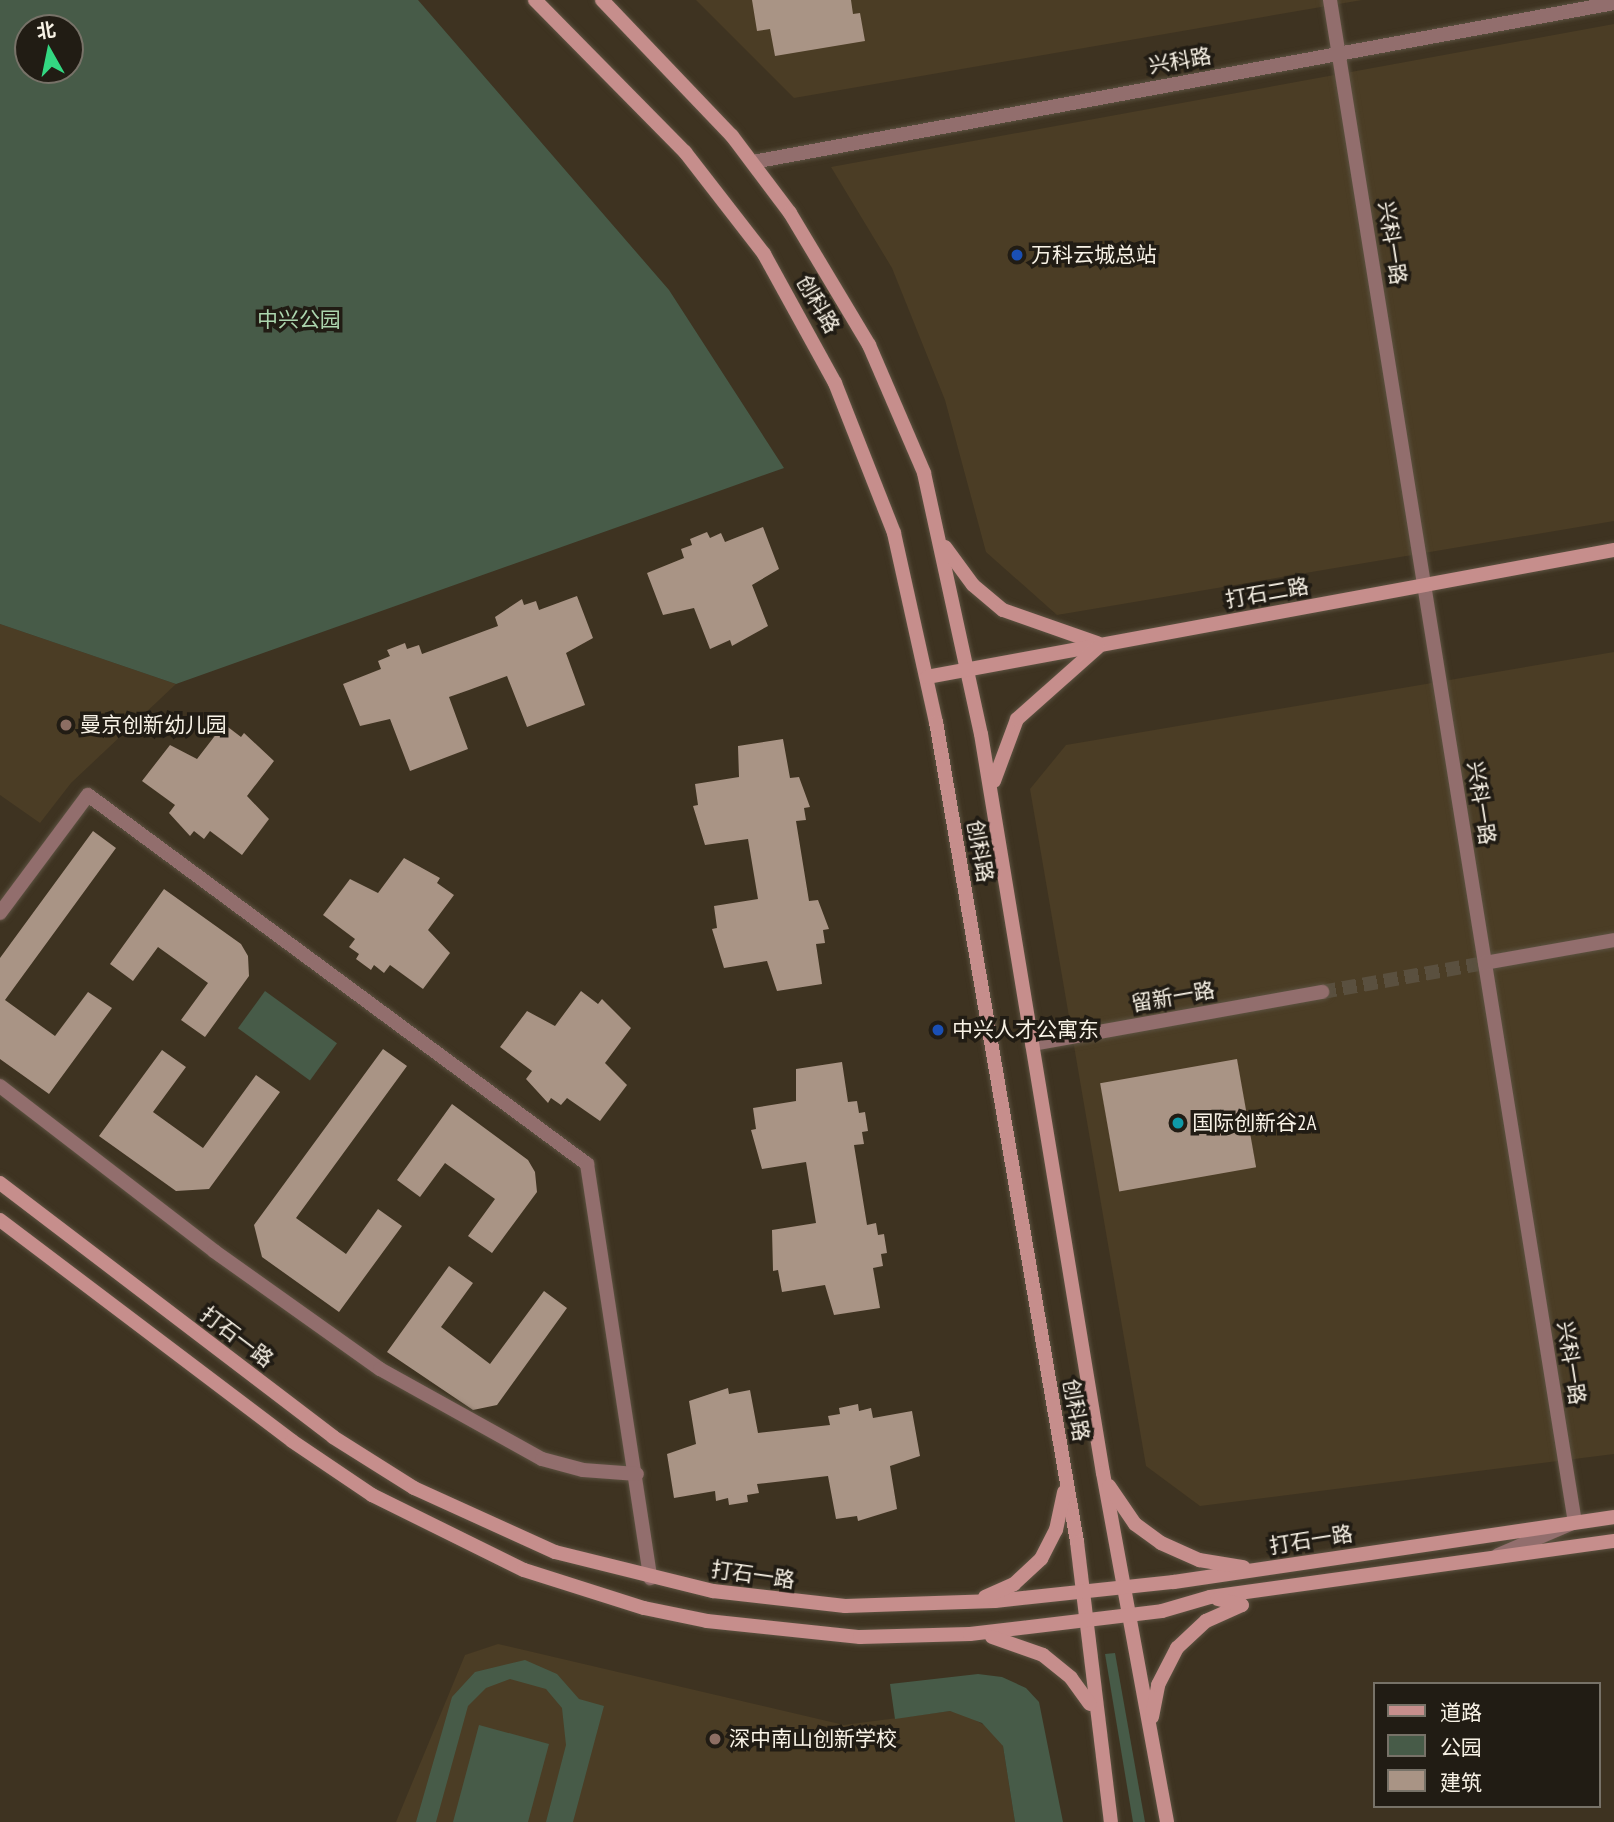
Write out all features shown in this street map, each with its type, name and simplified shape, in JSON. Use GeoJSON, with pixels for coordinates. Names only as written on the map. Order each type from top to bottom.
{"type":"FeatureCollection","features":[{"type":"Feature","properties":{"kind":"main road","name":"创科路"},"geometry":{"type":"LineString","coordinates":[[535,0],[704,174],[764,254],[803,320],[880,491],[927,677],[1065,1473],[1083,1591],[1095,1716],[1111,1822]]}},
{"type":"Feature","properties":{"kind":"main road","name":"创科路"},"geometry":{"type":"LineString","coordinates":[[602,0],[753,162],[814,248],[869,345],[914,443],[941,542],[992,796],[1103,1473],[1167,1822]]}},
{"type":"Feature","properties":{"kind":"main road"},"geometry":{"type":"LineString","coordinates":[[941,542],[973,585],[1003,610],[1101,645],[1017,719],[1001,749],[992,796]]}},
{"type":"Feature","properties":{"kind":"main road","name":"打石二路"},"geometry":{"type":"LineString","coordinates":[[927,677],[1614,550]]}},
{"type":"Feature","properties":{"kind":"main road","name":"打石一路"},"geometry":{"type":"LineString","coordinates":[[0,1182],[375,1465],[497,1530],[650,1578],[810,1604],[955,1604],[1258,1570],[1614,1517]]}},
{"type":"Feature","properties":{"kind":"main road","name":"打石一路"},"geometry":{"type":"LineString","coordinates":[[0,1220],[335,1472],[419,1521],[524,1570],[644,1608],[755,1629],[860,1637],[970,1634],[1129,1615],[1210,1597],[1614,1541]]}},
{"type":"Feature","properties":{"kind":"main road"},"geometry":{"type":"LineString","coordinates":[[955,1604],[1001,1591],[1034,1568],[1056,1530],[1065,1473]]}},
{"type":"Feature","properties":{"kind":"main road"},"geometry":{"type":"LineString","coordinates":[[1103,1473],[1125,1512],[1161,1543],[1199,1560],[1258,1570]]}},
{"type":"Feature","properties":{"kind":"main road"},"geometry":{"type":"LineString","coordinates":[[1151,1732],[1158,1685],[1177,1648],[1206,1621],[1242,1605],[1210,1597]]}},
{"type":"Feature","properties":{"kind":"main road"},"geometry":{"type":"LineString","coordinates":[[970,1634],[1010,1640],[1043,1655],[1079,1686],[1095,1716]]}},
{"type":"Feature","properties":{"kind":"street","name":"兴科一路"},"geometry":{"type":"LineString","coordinates":[[1330,0],[1575,1522]]}},
{"type":"Feature","properties":{"kind":"street","name":"兴科路"},"geometry":{"type":"LineString","coordinates":[[753,162],[1614,3]]}},
{"type":"Feature","properties":{"kind":"street"},"geometry":{"type":"LineString","coordinates":[[0,913],[88,795],[587,1164],[637,1474],[650,1578]]}},
{"type":"Feature","properties":{"kind":"street"},"geometry":{"type":"LineString","coordinates":[[1485,963],[1614,940]]}},
{"type":"Feature","properties":{"kind":"street","name":"留新一路"},"geometry":{"type":"LineString","coordinates":[[1032,1044],[1322,992]]}},
{"type":"Feature","properties":{"kind":"street"},"geometry":{"type":"LineString","coordinates":[[0,1086],[214,1251],[380,1369],[542,1459],[583,1470],[637,1474]]}},
{"type":"Feature","properties":{"kind":"street"},"geometry":{"type":"LineString","coordinates":[[1491,1558],[1575,1522]]}},
{"type":"Feature","properties":{"kind":"shaded area"},"geometry":{"type":"Polygon","coordinates":[[[696,0],[1362,0],[794,98],[696,0]]]}},
{"type":"Feature","properties":{"kind":"shaded area"},"geometry":{"type":"Polygon","coordinates":[[[1614,24],[1614,521],[1057,615],[986,552],[945,400],[892,268],[831,167],[1614,24]]]}},
{"type":"Feature","properties":{"kind":"shaded area","name":"曼京创新幼儿园"},"geometry":{"type":"Polygon","coordinates":[[[0,624],[176,684],[71,783],[40,823],[0,795],[0,624]]]}},
{"type":"Feature","properties":{"kind":"shaded area"},"geometry":{"type":"Polygon","coordinates":[[[1614,652],[1614,1454],[1200,1506],[1146,1466],[1030,789],[1066,745],[1614,652]]]}},
{"type":"Feature","properties":{"kind":"shaded area","name":"深中南山创新学校"},"geometry":{"type":"Polygon","coordinates":[[[498,1644],[844,1725],[950,1711],[967,1715],[994,1731],[1003,1746],[1015,1822],[396,1822],[465,1655],[498,1644]]]}},
{"type":"Feature","properties":{"kind":"green space","name":"中兴公园"},"geometry":{"type":"Polygon","coordinates":[[[0,0],[418,0],[669,290],[784,468],[176,684],[0,624],[0,0]]]}},
{"type":"Feature","properties":{"kind":"green space"},"geometry":{"type":"Polygon","coordinates":[[[265,991],[337,1043],[310,1081],[238,1028],[265,991]]]}},
{"type":"Feature","properties":{"kind":"green space"},"geometry":{"type":"Polygon","coordinates":[[[1115,1653],[1145,1822],[1133,1822],[1105,1654],[1115,1653]]]}},
{"type":"Feature","properties":{"kind":"green space"},"geometry":{"type":"Polygon","coordinates":[[[525,1660],[557,1674],[579,1699],[604,1706],[573,1822],[546,1822],[566,1745],[562,1708],[546,1689],[510,1679],[486,1688],[468,1706],[436,1822],[416,1822],[452,1697],[475,1672],[525,1660]]]}},
{"type":"Feature","properties":{"kind":"green space"},"geometry":{"type":"Polygon","coordinates":[[[978,1674],[1002,1677],[1026,1688],[1039,1702],[1063,1822],[1015,1822],[1003,1746],[982,1723],[950,1711],[895,1719],[890,1684],[978,1674]]]}},
{"type":"Feature","properties":{"kind":"green space"},"geometry":{"type":"Polygon","coordinates":[[[479,1725],[549,1744],[528,1822],[453,1822],[479,1725]]]}},
{"type":"Feature","properties":{"kind":"building"},"geometry":{"type":"Polygon","coordinates":[[[752,0],[851,0],[853,14],[860,13],[865,41],[775,56],[770,29],[757,31],[752,0]]]}},
{"type":"Feature","properties":{"kind":"building"},"geometry":{"type":"Polygon","coordinates":[[[763,527],[779,569],[752,585],[768,626],[732,646],[730,640],[710,649],[694,608],[663,615],[647,573],[684,558],[681,549],[692,545],[690,539],[707,532],[710,538],[721,533],[725,542],[763,527]]]}},
{"type":"Feature","properties":{"kind":"building"},"geometry":{"type":"Polygon","coordinates":[[[577,596],[593,638],[566,653],[585,705],[527,727],[507,676],[449,697],[468,749],[410,771],[390,719],[360,726],[343,684],[381,669],[378,661],[390,656],[387,650],[405,643],[407,649],[419,645],[422,654],[498,626],[495,617],[522,599],[524,605],[536,601],[539,610],[577,596]]]}},
{"type":"Feature","properties":{"kind":"building"},"geometry":{"type":"Polygon","coordinates":[[[224,724],[241,737],[244,733],[274,761],[247,796],[269,819],[242,855],[210,831],[204,839],[194,831],[190,836],[169,813],[175,805],[142,781],[170,745],[197,759],[224,724]]]}},
{"type":"Feature","properties":{"kind":"building"},"geometry":{"type":"Polygon","coordinates":[[[783,739],[790,778],[799,777],[810,807],[804,808],[806,820],[796,821],[809,901],[818,900],[829,929],[823,930],[825,943],[816,944],[822,984],[777,991],[767,961],[724,968],[712,929],[717,928],[714,906],[758,899],[748,839],[705,845],[693,806],[698,805],[695,784],[739,777],[738,746],[783,739]]]}},
{"type":"Feature","properties":{"kind":"building"},"geometry":{"type":"Polygon","coordinates":[[[93,831],[116,848],[5,1000],[55,1036],[88,992],[112,1008],[49,1094],[0,1059],[0,958],[93,831]]]}},
{"type":"Feature","properties":{"kind":"building"},"geometry":{"type":"Polygon","coordinates":[[[404,858],[440,878],[437,883],[454,895],[428,930],[450,953],[423,989],[390,965],[384,973],[374,965],[371,970],[356,959],[359,954],[349,947],[355,939],[323,915],[350,879],[378,893],[404,858]]]}},
{"type":"Feature","properties":{"kind":"building"},"geometry":{"type":"Polygon","coordinates":[[[164,889],[241,944],[248,956],[249,976],[205,1037],[181,1020],[208,983],[158,947],[133,981],[110,964],[164,889]]]}},
{"type":"Feature","properties":{"kind":"building"},"geometry":{"type":"Polygon","coordinates":[[[581,991],[598,1004],[602,999],[631,1028],[605,1063],[627,1085],[600,1121],[567,1098],[561,1105],[551,1098],[548,1103],[526,1079],[532,1071],[500,1047],[527,1011],[555,1026],[581,991]]]}},
{"type":"Feature","properties":{"kind":"building"},"geometry":{"type":"Polygon","coordinates":[[[383,1049],[407,1066],[296,1218],[346,1254],[378,1209],[402,1226],[339,1312],[262,1257],[254,1225],[383,1049]]]}},
{"type":"Feature","properties":{"kind":"building"},"geometry":{"type":"Polygon","coordinates":[[[162,1050],[186,1067],[153,1112],[203,1148],[256,1075],[280,1092],[209,1189],[176,1191],[99,1136],[162,1050]]]}},
{"type":"Feature","properties":{"kind":"building","name":"国际创新谷2A"},"geometry":{"type":"Polygon","coordinates":[[[1237,1059],[1256,1167],[1119,1191],[1100,1083],[1237,1059]]]}},
{"type":"Feature","properties":{"kind":"building"},"geometry":{"type":"Polygon","coordinates":[[[842,1062],[848,1102],[857,1101],[859,1113],[865,1112],[868,1131],[862,1132],[864,1144],[854,1145],[867,1225],[876,1223],[878,1235],[884,1234],[887,1253],[881,1254],[883,1266],[873,1268],[880,1308],[834,1315],[825,1285],[782,1292],[778,1270],[773,1271],[772,1230],[816,1223],[806,1162],[762,1169],[751,1130],[756,1129],[753,1108],[796,1101],[796,1069],[842,1062]]]}},
{"type":"Feature","properties":{"kind":"building"},"geometry":{"type":"Polygon","coordinates":[[[452,1104],[528,1160],[535,1172],[537,1192],[492,1253],[468,1236],[495,1199],[445,1163],[420,1197],[397,1180],[452,1104]]]}},
{"type":"Feature","properties":{"kind":"building"},"geometry":{"type":"Polygon","coordinates":[[[449,1266],[473,1283],[441,1327],[490,1364],[544,1291],[567,1308],[497,1405],[473,1410],[387,1352],[449,1266]]]}},
{"type":"Feature","properties":{"kind":"building"},"geometry":{"type":"Polygon","coordinates":[[[728,1388],[729,1394],[750,1390],[758,1433],[830,1425],[828,1416],[840,1414],[839,1408],[858,1404],[859,1411],[871,1408],[873,1418],[912,1411],[920,1456],[890,1466],[897,1509],[858,1521],[857,1516],[836,1519],[828,1476],[757,1484],[759,1493],[747,1495],[748,1502],[729,1505],[728,1498],[716,1501],[715,1491],[674,1498],[667,1454],[696,1444],[689,1401],[728,1388]]]}},
{"type":"Feature","properties":{"kind":"tunnel"},"geometry":{"type":"LineString","coordinates":[[1322,992],[1485,963]]}},
{"type":"Feature","properties":{"kind":"place","name":"万科云城总站"},"geometry":{"type":"Point","coordinates":[1017,255]}},
{"type":"Feature","properties":{"kind":"place","name":"曼京创新幼儿园"},"geometry":{"type":"Point","coordinates":[66,725]}},
{"type":"Feature","properties":{"kind":"place","name":"中兴人才公寓东"},"geometry":{"type":"Point","coordinates":[938,1030]}},
{"type":"Feature","properties":{"kind":"place","name":"国际创新谷2A"},"geometry":{"type":"Point","coordinates":[1178,1123]}},
{"type":"Feature","properties":{"kind":"place","name":"深中南山创新学校"},"geometry":{"type":"Point","coordinates":[715,1739]}}]}
